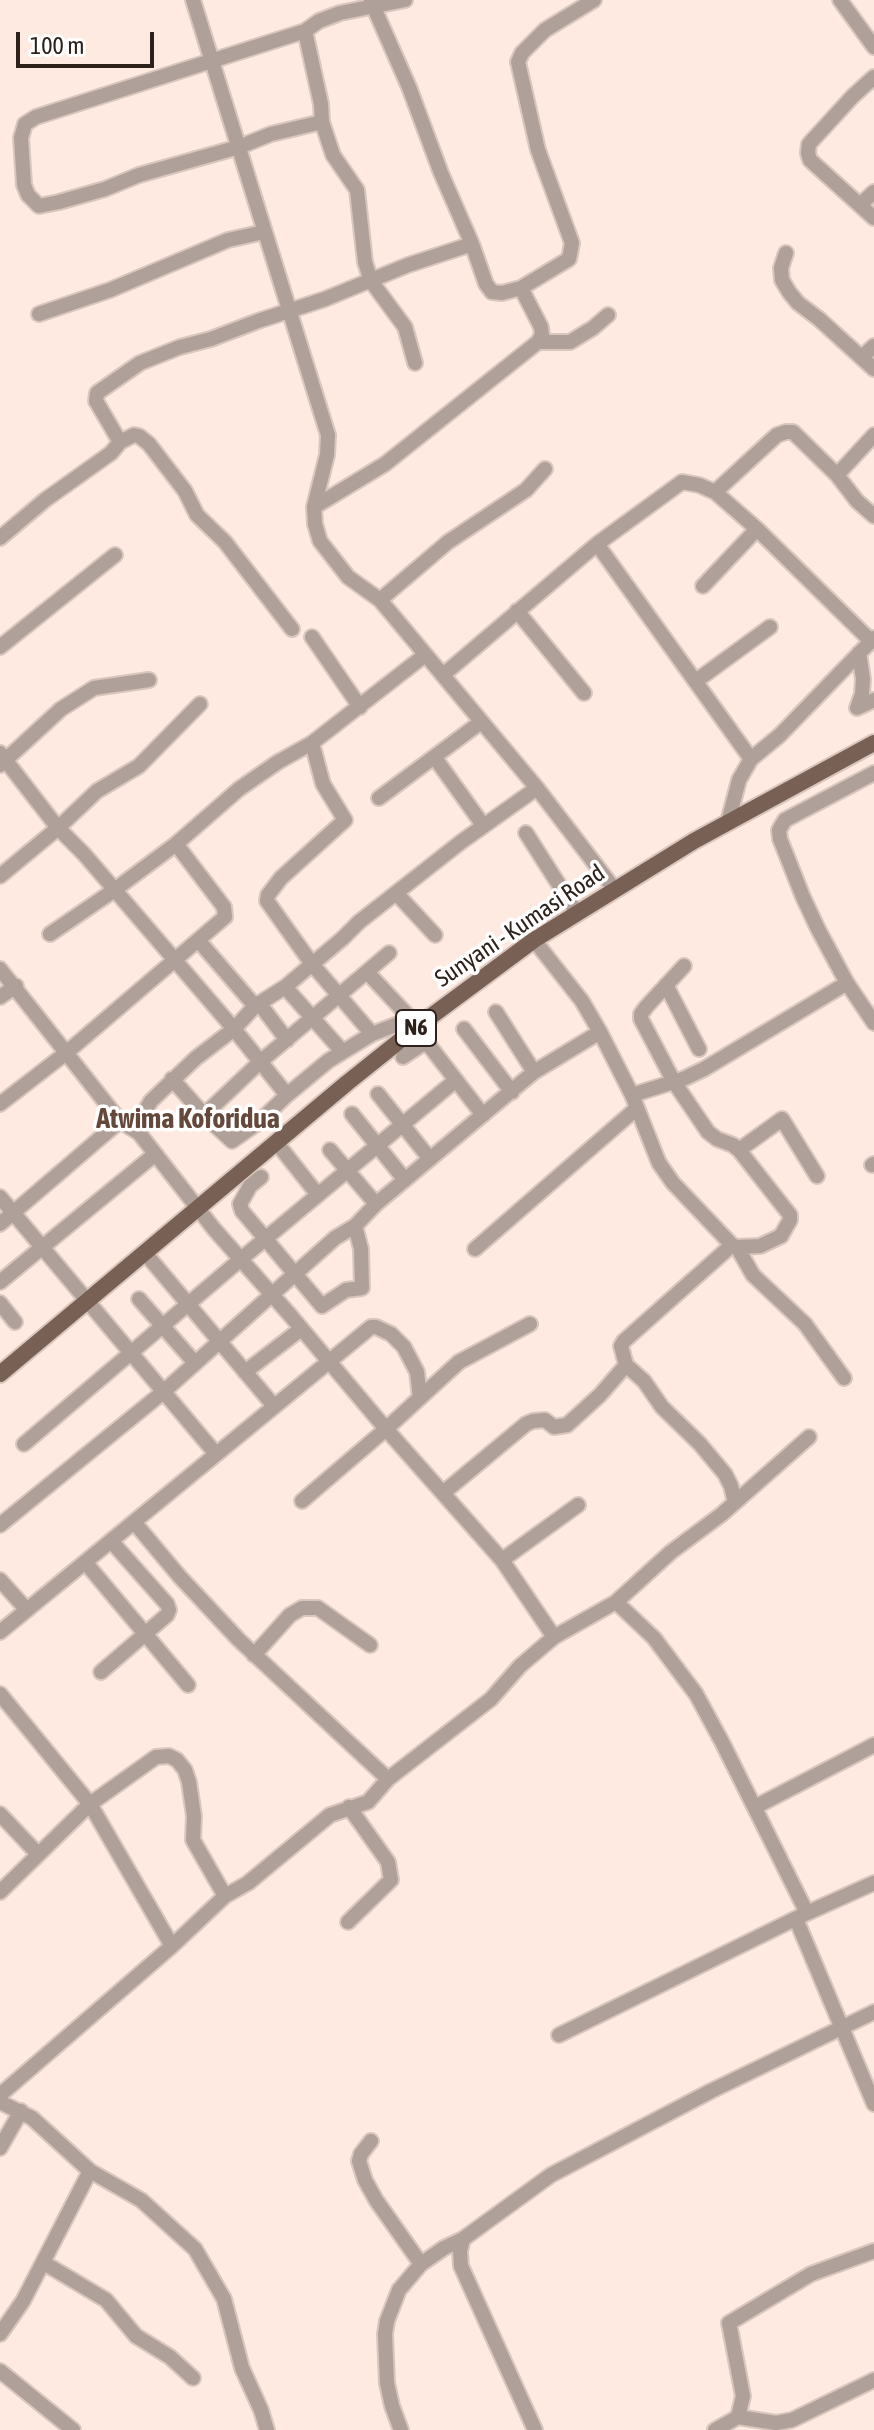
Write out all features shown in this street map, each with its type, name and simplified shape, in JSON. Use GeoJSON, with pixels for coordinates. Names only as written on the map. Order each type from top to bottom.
{"type":"FeatureCollection","features":[{"type":"Feature","properties":{"kind":"main road","name":"Sunyani - Kumasi Road"},"geometry":{"type":"LineString","coordinates":[[0,1374],[197,1210],[416,1021],[577,913],[728,822],[874,743]]}},
{"type":"Feature","properties":{"kind":"street"},"geometry":{"type":"LineString","coordinates":[[193,0],[328,435],[327,455],[314,507],[320,541],[348,577],[380,600],[537,788],[615,890]]}},
{"type":"Feature","properties":{"kind":"street"},"geometry":{"type":"LineString","coordinates":[[322,122],[271,134],[239,147],[139,175],[59,202],[39,206],[28,195],[24,185],[21,138],[25,124],[36,117],[305,31],[319,21],[371,3],[405,0]]}},
{"type":"Feature","properties":{"kind":"street"},"geometry":{"type":"LineString","coordinates":[[371,3],[409,87],[486,284],[492,292],[502,293],[521,288],[569,259],[572,243],[538,150],[518,62],[527,47],[545,30],[594,0]]}},
{"type":"Feature","properties":{"kind":"street"},"geometry":{"type":"LineString","coordinates":[[840,0],[874,47]]}},
{"type":"Feature","properties":{"kind":"street"},"geometry":{"type":"LineString","coordinates":[[305,31],[322,122],[333,155],[357,190],[365,262],[371,281],[405,327],[415,363]]}},
{"type":"Feature","properties":{"kind":"street"},"geometry":{"type":"LineString","coordinates":[[874,77],[809,144],[810,160],[874,218]]}},
{"type":"Feature","properties":{"kind":"street"},"geometry":{"type":"LineString","coordinates":[[860,205],[874,192]]}},
{"type":"Feature","properties":{"kind":"street"},"geometry":{"type":"LineString","coordinates":[[39,314],[110,290],[228,240],[264,232]]}},
{"type":"Feature","properties":{"kind":"street"},"geometry":{"type":"LineString","coordinates":[[120,442],[96,401],[97,393],[140,363],[472,244]]}},
{"type":"Feature","properties":{"kind":"street"},"geometry":{"type":"LineString","coordinates":[[786,253],[781,268],[782,280],[789,292],[874,369]]}},
{"type":"Feature","properties":{"kind":"street"},"geometry":{"type":"LineString","coordinates":[[314,507],[385,464],[538,342],[542,335],[541,327],[521,288]]}},
{"type":"Feature","properties":{"kind":"street"},"geometry":{"type":"LineString","coordinates":[[538,342],[570,342],[608,315]]}},
{"type":"Feature","properties":{"kind":"street"},"geometry":{"type":"LineString","coordinates":[[862,357],[874,346]]}},
{"type":"Feature","properties":{"kind":"street"},"geometry":{"type":"LineString","coordinates":[[715,492],[777,435],[793,432],[874,516]]}},
{"type":"Feature","properties":{"kind":"street"},"geometry":{"type":"LineString","coordinates":[[0,538],[45,500],[111,453],[120,442],[134,435],[139,436],[149,444],[185,491],[197,515],[225,542],[292,629]]}},
{"type":"Feature","properties":{"kind":"street"},"geometry":{"type":"LineString","coordinates":[[837,475],[874,435]]}},
{"type":"Feature","properties":{"kind":"street"},"geometry":{"type":"LineString","coordinates":[[380,600],[448,542],[526,490],[545,469]]}},
{"type":"Feature","properties":{"kind":"street"},"geometry":{"type":"LineString","coordinates":[[443,675],[597,544],[682,482],[715,492],[873,640],[780,735],[751,759],[739,780],[728,822]]}},
{"type":"Feature","properties":{"kind":"street"},"geometry":{"type":"LineString","coordinates":[[703,586],[757,529]]}},
{"type":"Feature","properties":{"kind":"street"},"geometry":{"type":"LineString","coordinates":[[597,544],[751,759]]}},
{"type":"Feature","properties":{"kind":"street"},"geometry":{"type":"LineString","coordinates":[[0,647],[115,555]]}},
{"type":"Feature","properties":{"kind":"street"},"geometry":{"type":"LineString","coordinates":[[517,611],[584,693]]}},
{"type":"Feature","properties":{"kind":"street"},"geometry":{"type":"LineString","coordinates":[[696,681],[770,627]]}},
{"type":"Feature","properties":{"kind":"street"},"geometry":{"type":"LineString","coordinates":[[312,637],[360,707]]}},
{"type":"Feature","properties":{"kind":"street"},"geometry":{"type":"LineString","coordinates":[[859,653],[863,679],[857,708],[874,700]]}},
{"type":"Feature","properties":{"kind":"street"},"geometry":{"type":"LineString","coordinates":[[50,934],[176,844],[239,789],[312,743],[425,655]]}},
{"type":"Feature","properties":{"kind":"street"},"geometry":{"type":"LineString","coordinates":[[149,680],[94,688],[53,716],[2,759],[287,1095]]}},
{"type":"Feature","properties":{"kind":"street"},"geometry":{"type":"LineString","coordinates":[[0,876],[97,791],[139,766],[200,704]]}},
{"type":"Feature","properties":{"kind":"street"},"geometry":{"type":"LineString","coordinates":[[379,798],[481,722]]}},
{"type":"Feature","properties":{"kind":"street"},"geometry":{"type":"LineString","coordinates":[[312,743],[323,784],[345,820],[281,878],[266,898],[312,964],[372,1034]]}},
{"type":"Feature","properties":{"kind":"street"},"geometry":{"type":"LineString","coordinates":[[435,758],[483,825]]}},
{"type":"Feature","properties":{"kind":"street"},"geometry":{"type":"LineString","coordinates":[[874,773],[780,825],[780,839],[803,897],[847,983],[874,1023]]}},
{"type":"Feature","properties":{"kind":"street"},"geometry":{"type":"LineString","coordinates":[[139,1133],[142,1116],[151,1101],[172,1079],[234,1029],[257,1004],[285,987],[359,922],[483,825],[537,788]]}},
{"type":"Feature","properties":{"kind":"street"},"geometry":{"type":"LineString","coordinates":[[777,797],[793,817]]}},
{"type":"Feature","properties":{"kind":"street"},"geometry":{"type":"LineString","coordinates":[[526,833],[577,913]]}},
{"type":"Feature","properties":{"kind":"street"},"geometry":{"type":"LineString","coordinates":[[0,1104],[66,1053],[224,920],[224,907],[176,844]]}},
{"type":"Feature","properties":{"kind":"street"},"geometry":{"type":"LineString","coordinates":[[397,894],[435,935]]}},
{"type":"Feature","properties":{"kind":"street"},"geometry":{"type":"LineString","coordinates":[[198,940],[287,1040]]}},
{"type":"Feature","properties":{"kind":"street"},"geometry":{"type":"LineString","coordinates":[[534,940],[582,1001],[600,1032],[666,1173],[683,1196],[734,1246],[753,1275],[805,1324],[844,1378]]}},
{"type":"Feature","properties":{"kind":"street"},"geometry":{"type":"LineString","coordinates":[[204,1115],[260,1062],[389,953]]}},
{"type":"Feature","properties":{"kind":"street"},"geometry":{"type":"LineString","coordinates":[[684,966],[647,1006],[641,1019],[674,1082],[708,1132],[739,1150],[790,1215],[790,1220],[781,1236],[772,1241],[760,1246],[734,1246],[621,1346],[626,1365],[644,1381],[662,1407],[725,1474],[735,1502]]}},
{"type":"Feature","properties":{"kind":"street"},"geometry":{"type":"LineString","coordinates":[[0,969],[120,1121],[139,1133],[197,1210],[502,1560],[554,1637]]}},
{"type":"Feature","properties":{"kind":"street"},"geometry":{"type":"LineString","coordinates":[[172,1079],[228,1139],[235,1140],[342,1051],[372,1034],[416,1021],[367,972]]}},
{"type":"Feature","properties":{"kind":"street"},"geometry":{"type":"LineString","coordinates":[[475,1249],[634,1102],[742,1048],[847,983]]}},
{"type":"Feature","properties":{"kind":"street"},"geometry":{"type":"LineString","coordinates":[[666,985],[699,1049]]}},
{"type":"Feature","properties":{"kind":"street"},"geometry":{"type":"LineString","coordinates":[[0,997],[16,986]]}},
{"type":"Feature","properties":{"kind":"street"},"geometry":{"type":"LineString","coordinates":[[285,987],[342,1051]]}},
{"type":"Feature","properties":{"kind":"street"},"geometry":{"type":"LineString","coordinates":[[496,1012],[534,1072]]}},
{"type":"Feature","properties":{"kind":"street"},"geometry":{"type":"LineString","coordinates":[[464,1029],[512,1092]]}},
{"type":"Feature","properties":{"kind":"street"},"geometry":{"type":"LineString","coordinates":[[2,1520],[162,1393],[335,1238],[355,1226],[376,1204],[534,1072],[600,1032]]}},
{"type":"Feature","properties":{"kind":"street"},"geometry":{"type":"LineString","coordinates":[[403,1057],[428,1044],[483,1115]]}},
{"type":"Feature","properties":{"kind":"street"},"geometry":{"type":"LineString","coordinates":[[24,1444],[456,1080]]}},
{"type":"Feature","properties":{"kind":"street"},"geometry":{"type":"LineString","coordinates":[[378,1094],[430,1159]]}},
{"type":"Feature","properties":{"kind":"street"},"geometry":{"type":"LineString","coordinates":[[352,1114],[405,1180]]}},
{"type":"Feature","properties":{"kind":"street"},"geometry":{"type":"LineString","coordinates":[[739,1150],[782,1119],[817,1176]]}},
{"type":"Feature","properties":{"kind":"street"},"geometry":{"type":"LineString","coordinates":[[0,1224],[120,1121]]}},
{"type":"Feature","properties":{"kind":"street"},"geometry":{"type":"LineString","coordinates":[[276,1142],[318,1195]]}},
{"type":"Feature","properties":{"kind":"street"},"geometry":{"type":"LineString","coordinates":[[330,1150],[376,1204]]}},
{"type":"Feature","properties":{"kind":"street"},"geometry":{"type":"LineString","coordinates":[[0,1282],[154,1155]]}},
{"type":"Feature","properties":{"kind":"street"},"geometry":{"type":"LineString","coordinates":[[261,1177],[250,1186],[240,1204],[242,1211],[322,1306],[346,1290],[361,1289],[361,1249],[355,1226]]}},
{"type":"Feature","properties":{"kind":"street"},"geometry":{"type":"LineString","coordinates":[[0,1197],[216,1454]]}},
{"type":"Feature","properties":{"kind":"street"},"geometry":{"type":"LineString","coordinates":[[145,1253],[274,1406]]}},
{"type":"Feature","properties":{"kind":"street"},"geometry":{"type":"LineString","coordinates":[[139,1299],[195,1363]]}},
{"type":"Feature","properties":{"kind":"street"},"geometry":{"type":"LineString","coordinates":[[0,1303],[15,1322]]}},
{"type":"Feature","properties":{"kind":"street"},"geometry":{"type":"LineString","coordinates":[[302,1501],[459,1362],[530,1324]]}},
{"type":"Feature","properties":{"kind":"street"},"geometry":{"type":"LineString","coordinates":[[0,1632],[371,1327],[391,1334],[404,1347],[417,1372],[420,1398]]}},
{"type":"Feature","properties":{"kind":"street"},"geometry":{"type":"LineString","coordinates":[[245,1372],[301,1329]]}},
{"type":"Feature","properties":{"kind":"street"},"geometry":{"type":"LineString","coordinates":[[443,1493],[526,1424],[545,1420],[554,1427],[567,1425],[600,1395],[626,1365]]}},
{"type":"Feature","properties":{"kind":"street"},"geometry":{"type":"LineString","coordinates":[[0,2095],[225,1896],[248,1883],[330,1815],[368,1802],[388,1779],[491,1699],[520,1666],[554,1637],[616,1602],[809,1437]]}},
{"type":"Feature","properties":{"kind":"street"},"geometry":{"type":"LineString","coordinates":[[502,1560],[578,1505]]}},
{"type":"Feature","properties":{"kind":"street"},"geometry":{"type":"LineString","coordinates":[[134,1522],[180,1577],[254,1655],[388,1779]]}},
{"type":"Feature","properties":{"kind":"street"},"geometry":{"type":"LineString","coordinates":[[101,1672],[167,1615],[167,1604],[111,1541]]}},
{"type":"Feature","properties":{"kind":"street"},"geometry":{"type":"LineString","coordinates":[[85,1562],[188,1685]]}},
{"type":"Feature","properties":{"kind":"street"},"geometry":{"type":"LineString","coordinates":[[0,1580],[27,1610]]}},
{"type":"Feature","properties":{"kind":"street"},"geometry":{"type":"LineString","coordinates":[[616,1602],[665,1652],[696,1694],[755,1807],[802,1916],[842,2028],[874,2104]]}},
{"type":"Feature","properties":{"kind":"street"},"geometry":{"type":"LineString","coordinates":[[254,1655],[290,1615],[302,1608],[318,1608],[370,1645]]}},
{"type":"Feature","properties":{"kind":"street"},"geometry":{"type":"LineString","coordinates":[[0,1694],[90,1804],[172,1946]]}},
{"type":"Feature","properties":{"kind":"street"},"geometry":{"type":"LineString","coordinates":[[755,1807],[874,1745]]}},
{"type":"Feature","properties":{"kind":"street"},"geometry":{"type":"LineString","coordinates":[[0,1892],[90,1804],[156,1757],[169,1756],[185,1770],[194,1816],[193,1840],[225,1896]]}},
{"type":"Feature","properties":{"kind":"street"},"geometry":{"type":"LineString","coordinates":[[348,1922],[391,1880],[388,1862],[349,1807]]}},
{"type":"Feature","properties":{"kind":"street"},"geometry":{"type":"LineString","coordinates":[[0,1814],[37,1853]]}},
{"type":"Feature","properties":{"kind":"street"},"geometry":{"type":"LineString","coordinates":[[559,2035],[874,1883]]}},
{"type":"Feature","properties":{"kind":"street"},"geometry":{"type":"LineString","coordinates":[[401,2430],[387,2383],[385,2334],[399,2290],[421,2264],[463,2239],[551,2175],[699,2097],[874,2012]]}},
{"type":"Feature","properties":{"kind":"street"},"geometry":{"type":"LineString","coordinates":[[0,2102],[32,2118],[90,2171],[146,2203],[195,2249],[224,2299],[242,2368],[267,2430]]}},
{"type":"Feature","properties":{"kind":"street"},"geometry":{"type":"LineString","coordinates":[[0,2148],[21,2111]]}},
{"type":"Feature","properties":{"kind":"street"},"geometry":{"type":"LineString","coordinates":[[371,2141],[359,2161],[365,2180],[421,2264]]}},
{"type":"Feature","properties":{"kind":"street"},"geometry":{"type":"LineString","coordinates":[[0,2334],[44,2263],[90,2171]]}},
{"type":"Feature","properties":{"kind":"street"},"geometry":{"type":"LineString","coordinates":[[463,2239],[459,2260],[464,2274],[535,2430]]}},
{"type":"Feature","properties":{"kind":"street"},"geometry":{"type":"LineString","coordinates":[[738,2417],[743,2396],[729,2323],[811,2274],[874,2251]]}},
{"type":"Feature","properties":{"kind":"street"},"geometry":{"type":"LineString","coordinates":[[44,2263],[106,2300],[136,2336],[170,2357],[193,2378]]}},
{"type":"Feature","properties":{"kind":"street"},"geometry":{"type":"LineString","coordinates":[[0,2371],[64,2427]]}},
{"type":"Feature","properties":{"kind":"street"},"geometry":{"type":"LineString","coordinates":[[715,2430],[738,2417],[776,2423],[792,2420],[874,2380]]}},
{"type":"Feature","properties":{"kind":"district","name":"Atwima Koforidua"},"geometry":{"type":"Point","coordinates":[188,1119]}}]}
